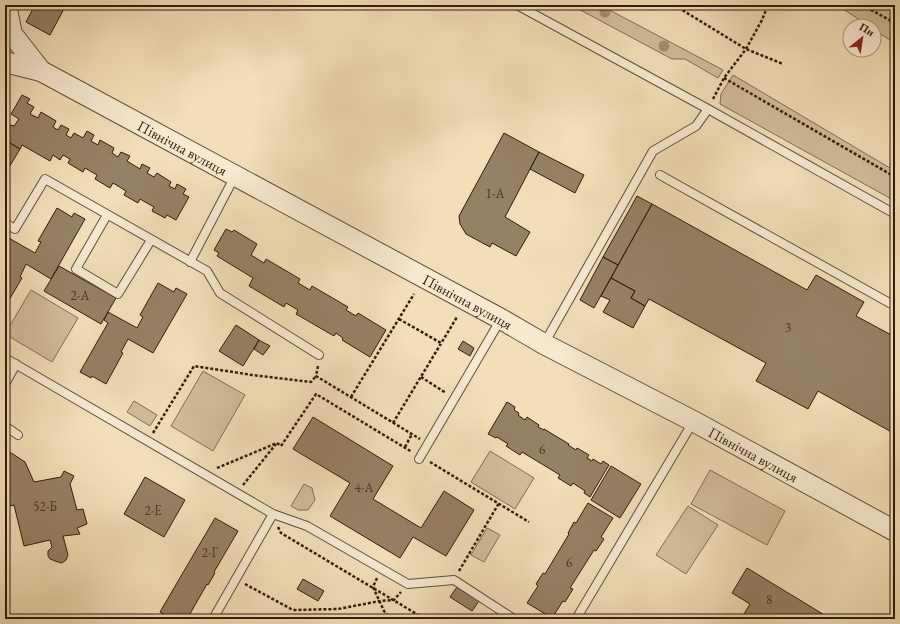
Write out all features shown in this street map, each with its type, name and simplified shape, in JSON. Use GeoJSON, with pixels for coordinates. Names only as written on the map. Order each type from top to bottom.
{"type":"FeatureCollection","features":[{"type":"Feature","properties":{"kind":"street","name":"Північна вулиця"},"geometry":{"type":"LineString","coordinates":[[6,5],[12,34],[41,71]]}},
{"type":"Feature","properties":{"kind":"street","name":"Північна вулиця"},"geometry":{"type":"LineString","coordinates":[[5,62],[41,71],[501,319],[544,344],[693,421],[895,531]]}},
{"type":"Feature","properties":{"kind":"lane"},"geometry":{"type":"LineString","coordinates":[[517,5],[708,109],[895,214]]}},
{"type":"Feature","properties":{"kind":"lane"},"geometry":{"type":"LineString","coordinates":[[544,344],[653,151],[696,126],[708,109]]}},
{"type":"Feature","properties":{"kind":"lane"},"geometry":{"type":"LineString","coordinates":[[660,175],[895,306]]}},
{"type":"Feature","properties":{"kind":"lane"},"geometry":{"type":"LineString","coordinates":[[190,262],[235,176]]}},
{"type":"Feature","properties":{"kind":"lane"},"geometry":{"type":"LineString","coordinates":[[5,223],[15,229],[45,179],[207,271],[220,293],[319,356]]}},
{"type":"Feature","properties":{"kind":"lane"},"geometry":{"type":"LineString","coordinates":[[107,215],[76,268],[118,294],[151,240]]}},
{"type":"Feature","properties":{"kind":"lane"},"geometry":{"type":"LineString","coordinates":[[419,459],[501,319]]}},
{"type":"Feature","properties":{"kind":"lane"},"geometry":{"type":"LineString","coordinates":[[5,358],[273,514],[307,526],[408,584],[454,580],[514,619]]}},
{"type":"Feature","properties":{"kind":"lane"},"geometry":{"type":"LineString","coordinates":[[5,384],[16,364]]}},
{"type":"Feature","properties":{"kind":"lane"},"geometry":{"type":"LineString","coordinates":[[576,619],[693,421]]}},
{"type":"Feature","properties":{"kind":"lane"},"geometry":{"type":"LineString","coordinates":[[5,426],[18,435]]}},
{"type":"Feature","properties":{"kind":"lane"},"geometry":{"type":"LineString","coordinates":[[213,619],[273,514]]}},
{"type":"Feature","properties":{"kind":"path"},"geometry":{"type":"LineString","coordinates":[[674,5],[746,49],[783,64]]}},
{"type":"Feature","properties":{"kind":"path"},"geometry":{"type":"LineString","coordinates":[[708,109],[724,78],[746,49],[762,20],[768,5]]}},
{"type":"Feature","properties":{"kind":"path"},"geometry":{"type":"LineString","coordinates":[[862,5],[895,23]]}},
{"type":"Feature","properties":{"kind":"path"},"geometry":{"type":"LineString","coordinates":[[724,78],[895,177]]}},
{"type":"Feature","properties":{"kind":"path"},"geometry":{"type":"LineString","coordinates":[[351,397],[414,294]]}},
{"type":"Feature","properties":{"kind":"path"},"geometry":{"type":"LineString","coordinates":[[393,423],[457,317]]}},
{"type":"Feature","properties":{"kind":"path"},"geometry":{"type":"LineString","coordinates":[[399,319],[442,343]]}},
{"type":"Feature","properties":{"kind":"path"},"geometry":{"type":"LineString","coordinates":[[152,435],[194,366],[252,376],[311,382],[316,376],[319,356]]}},
{"type":"Feature","properties":{"kind":"path"},"geometry":{"type":"LineString","coordinates":[[316,376],[428,443]]}},
{"type":"Feature","properties":{"kind":"path"},"geometry":{"type":"LineString","coordinates":[[420,377],[455,398]]}},
{"type":"Feature","properties":{"kind":"path"},"geometry":{"type":"LineString","coordinates":[[216,468],[277,443],[281,446],[316,394]]}},
{"type":"Feature","properties":{"kind":"path"},"geometry":{"type":"LineString","coordinates":[[405,447],[412,434]]}},
{"type":"Feature","properties":{"kind":"path"},"geometry":{"type":"LineString","coordinates":[[242,487],[277,443]]}},
{"type":"Feature","properties":{"kind":"path"},"geometry":{"type":"LineString","coordinates":[[454,580],[499,503]]}},
{"type":"Feature","properties":{"kind":"path"},"geometry":{"type":"LineString","coordinates":[[273,514],[281,533],[425,619]]}},
{"type":"Feature","properties":{"kind":"path"},"geometry":{"type":"LineString","coordinates":[[373,587],[382,569]]}},
{"type":"Feature","properties":{"kind":"path"},"geometry":{"type":"LineString","coordinates":[[236,579],[293,610],[338,609],[380,601],[394,600],[408,584]]}},
{"type":"Feature","properties":{"kind":"path"},"geometry":{"type":"LineString","coordinates":[[373,587],[384,611],[391,619]]}},
{"type":"Feature","properties":{"kind":"path"},"geometry":{"type":"LineString","coordinates":[[892,619],[895,604]]}},
{"type":"Feature","properties":{"kind":"shaded area"},"geometry":{"type":"Polygon","coordinates":[[[571,5],[600,5],[723,70],[718,78],[685,59],[672,59],[571,5]]]}},
{"type":"Feature","properties":{"kind":"shaded area"},"geometry":{"type":"Polygon","coordinates":[[[837,5],[895,5],[895,43],[882,35],[882,18],[857,18],[837,5]]]}},
{"type":"Feature","properties":{"kind":"shaded area"},"geometry":{"type":"Polygon","coordinates":[[[733,75],[895,171],[895,201],[720,104],[721,94],[733,75]]]}},
{"type":"Feature","properties":{"kind":"shaded area"},"geometry":{"type":"Polygon","coordinates":[[[31,290],[78,318],[52,362],[5,334],[31,290]]]}},
{"type":"Feature","properties":{"kind":"shaded area"},"geometry":{"type":"Polygon","coordinates":[[[203,371],[245,395],[213,451],[171,426],[203,371]]]}},
{"type":"Feature","properties":{"kind":"shaded area"},"geometry":{"type":"Polygon","coordinates":[[[134,401],[157,415],[150,426],[127,412],[134,401]]]}},
{"type":"Feature","properties":{"kind":"shaded area"},"geometry":{"type":"Polygon","coordinates":[[[490,451],[534,478],[515,509],[471,482],[490,451]]]}},
{"type":"Feature","properties":{"kind":"shaded area"},"geometry":{"type":"Polygon","coordinates":[[[710,470],[785,511],[767,545],[691,504],[710,470]]]}},
{"type":"Feature","properties":{"kind":"shaded area"},"geometry":{"type":"Polygon","coordinates":[[[304,484],[312,488],[315,500],[308,510],[298,510],[291,506],[304,484]]]}},
{"type":"Feature","properties":{"kind":"shaded area"},"geometry":{"type":"Polygon","coordinates":[[[688,506],[718,525],[686,574],[656,555],[688,506]]]}},
{"type":"Feature","properties":{"kind":"shaded area"},"geometry":{"type":"Polygon","coordinates":[[[487,528],[500,535],[484,562],[471,555],[487,528]]]}},
{"type":"Feature","properties":{"kind":"building"},"geometry":{"type":"Polygon","coordinates":[[[35,5],[66,5],[50,35],[26,22],[35,5]]]}},
{"type":"Feature","properties":{"kind":"building"},"geometry":{"type":"Polygon","coordinates":[[[22,95],[30,99],[27,103],[34,107],[30,114],[38,118],[41,112],[56,121],[53,127],[58,130],[61,125],[69,129],[66,135],[71,138],[74,133],[83,138],[87,131],[94,135],[91,141],[98,145],[100,140],[114,148],[112,153],[118,157],[121,152],[130,156],[127,161],[140,169],[142,164],[150,168],[147,173],[154,177],[157,173],[171,182],[169,186],[175,189],[177,184],[186,189],[183,194],[189,197],[176,220],[167,215],[165,218],[152,211],[154,207],[140,199],[138,203],[124,195],[126,191],[113,183],[110,188],[95,179],[97,175],[85,168],[83,172],[68,163],[70,159],[63,155],[60,160],[53,155],[50,161],[22,145],[20,149],[5,140],[5,130],[7,132],[11,125],[14,126],[19,119],[11,114],[22,95]]]}},
{"type":"Feature","properties":{"kind":"building"},"geometry":{"type":"Polygon","coordinates":[[[504,133],[539,152],[505,217],[530,232],[516,256],[492,243],[490,247],[466,234],[460,224],[459,216],[504,133]]]}},
{"type":"Feature","properties":{"kind":"building"},"geometry":{"type":"Polygon","coordinates":[[[5,140],[20,149],[5,174],[5,140]]]}},
{"type":"Feature","properties":{"kind":"building"},"geometry":{"type":"Polygon","coordinates":[[[539,152],[584,175],[575,193],[530,169],[539,152]]]}},
{"type":"Feature","properties":{"kind":"building"},"geometry":{"type":"Polygon","coordinates":[[[637,196],[652,204],[618,265],[603,257],[637,196]]]}},
{"type":"Feature","properties":{"kind":"building"},"geometry":{"type":"Polygon","coordinates":[[[652,204],[807,290],[816,275],[864,302],[856,316],[895,337],[895,434],[818,391],[808,409],[756,381],[766,363],[649,299],[645,306],[631,298],[635,291],[611,278],[652,204]]]}},
{"type":"Feature","properties":{"kind":"building"},"geometry":{"type":"Polygon","coordinates":[[[57,208],[72,217],[74,213],[85,219],[51,279],[26,264],[20,277],[22,278],[5,307],[5,240],[7,237],[35,253],[41,242],[38,241],[57,208]]]}},
{"type":"Feature","properties":{"kind":"building"},"geometry":{"type":"Polygon","coordinates":[[[226,229],[232,232],[234,230],[257,244],[251,255],[264,263],[266,259],[300,279],[298,283],[310,290],[312,286],[348,307],[346,310],[356,316],[358,313],[386,330],[370,357],[342,340],[343,338],[336,333],[334,336],[296,314],[298,310],[286,303],[284,307],[249,286],[253,278],[217,256],[219,253],[214,250],[226,229]]]}},
{"type":"Feature","properties":{"kind":"building"},"geometry":{"type":"Polygon","coordinates":[[[603,257],[618,265],[594,308],[580,300],[603,257]]]}},
{"type":"Feature","properties":{"kind":"building"},"geometry":{"type":"Polygon","coordinates":[[[59,266],[116,298],[101,324],[44,291],[59,266]]]}},
{"type":"Feature","properties":{"kind":"building"},"geometry":{"type":"Polygon","coordinates":[[[611,278],[635,291],[631,298],[645,306],[633,328],[603,312],[610,300],[601,296],[611,278]]]}},
{"type":"Feature","properties":{"kind":"building"},"geometry":{"type":"Polygon","coordinates":[[[158,283],[174,292],[176,288],[187,294],[153,353],[128,339],[121,352],[123,353],[106,384],[92,376],[91,378],[80,372],[108,323],[104,320],[108,312],[137,328],[143,317],[140,315],[158,283]]]}},
{"type":"Feature","properties":{"kind":"building"},"geometry":{"type":"Polygon","coordinates":[[[236,325],[259,340],[243,366],[219,351],[236,325]]]}},
{"type":"Feature","properties":{"kind":"building"},"geometry":{"type":"Polygon","coordinates":[[[259,340],[270,346],[263,355],[254,349],[259,340]]]}},
{"type":"Feature","properties":{"kind":"building"},"geometry":{"type":"Polygon","coordinates":[[[463,341],[474,348],[470,356],[458,349],[463,341]]]}},
{"type":"Feature","properties":{"kind":"building"},"geometry":{"type":"Polygon","coordinates":[[[507,402],[515,407],[514,410],[525,420],[527,417],[539,425],[538,427],[569,444],[568,445],[576,450],[577,448],[589,455],[587,458],[592,461],[593,459],[601,464],[603,461],[609,465],[590,497],[584,493],[585,491],[573,483],[571,486],[558,478],[560,475],[522,452],[520,455],[506,446],[508,444],[497,437],[496,438],[488,434],[507,402]]]}},
{"type":"Feature","properties":{"kind":"building"},"geometry":{"type":"Polygon","coordinates":[[[313,417],[393,466],[373,499],[421,528],[444,491],[474,510],[446,556],[413,537],[400,558],[330,516],[350,483],[293,449],[313,417]]]}},
{"type":"Feature","properties":{"kind":"building"},"geometry":{"type":"Polygon","coordinates":[[[5,449],[25,462],[34,482],[61,477],[64,471],[74,476],[70,484],[77,510],[83,509],[87,524],[77,528],[80,534],[63,536],[68,555],[66,560],[62,563],[50,559],[48,556],[48,551],[52,547],[50,540],[24,546],[14,505],[5,507],[5,449]]]}},
{"type":"Feature","properties":{"kind":"building"},"geometry":{"type":"Polygon","coordinates":[[[611,466],[641,484],[620,518],[591,500],[611,466]]]}},
{"type":"Feature","properties":{"kind":"building"},"geometry":{"type":"Polygon","coordinates":[[[145,477],[185,500],[164,537],[124,514],[145,477]]]}},
{"type":"Feature","properties":{"kind":"building"},"geometry":{"type":"Polygon","coordinates":[[[588,503],[613,518],[601,537],[604,539],[596,551],[594,550],[570,588],[573,589],[565,602],[563,601],[552,618],[527,603],[538,586],[536,584],[543,573],[545,574],[569,534],[568,533],[574,522],[576,523],[588,503]]]}},
{"type":"Feature","properties":{"kind":"building"},"geometry":{"type":"Polygon","coordinates":[[[215,518],[238,531],[187,619],[172,619],[160,612],[215,518]]]}},
{"type":"Feature","properties":{"kind":"building"},"geometry":{"type":"Polygon","coordinates":[[[747,568],[831,619],[775,619],[767,615],[765,619],[741,619],[750,604],[732,593],[747,568]]]}},
{"type":"Feature","properties":{"kind":"building"},"geometry":{"type":"Polygon","coordinates":[[[303,579],[324,591],[318,601],[297,589],[303,579]]]}},
{"type":"Feature","properties":{"kind":"building"},"geometry":{"type":"Polygon","coordinates":[[[457,587],[479,601],[472,611],[450,597],[457,587]]]}}]}
